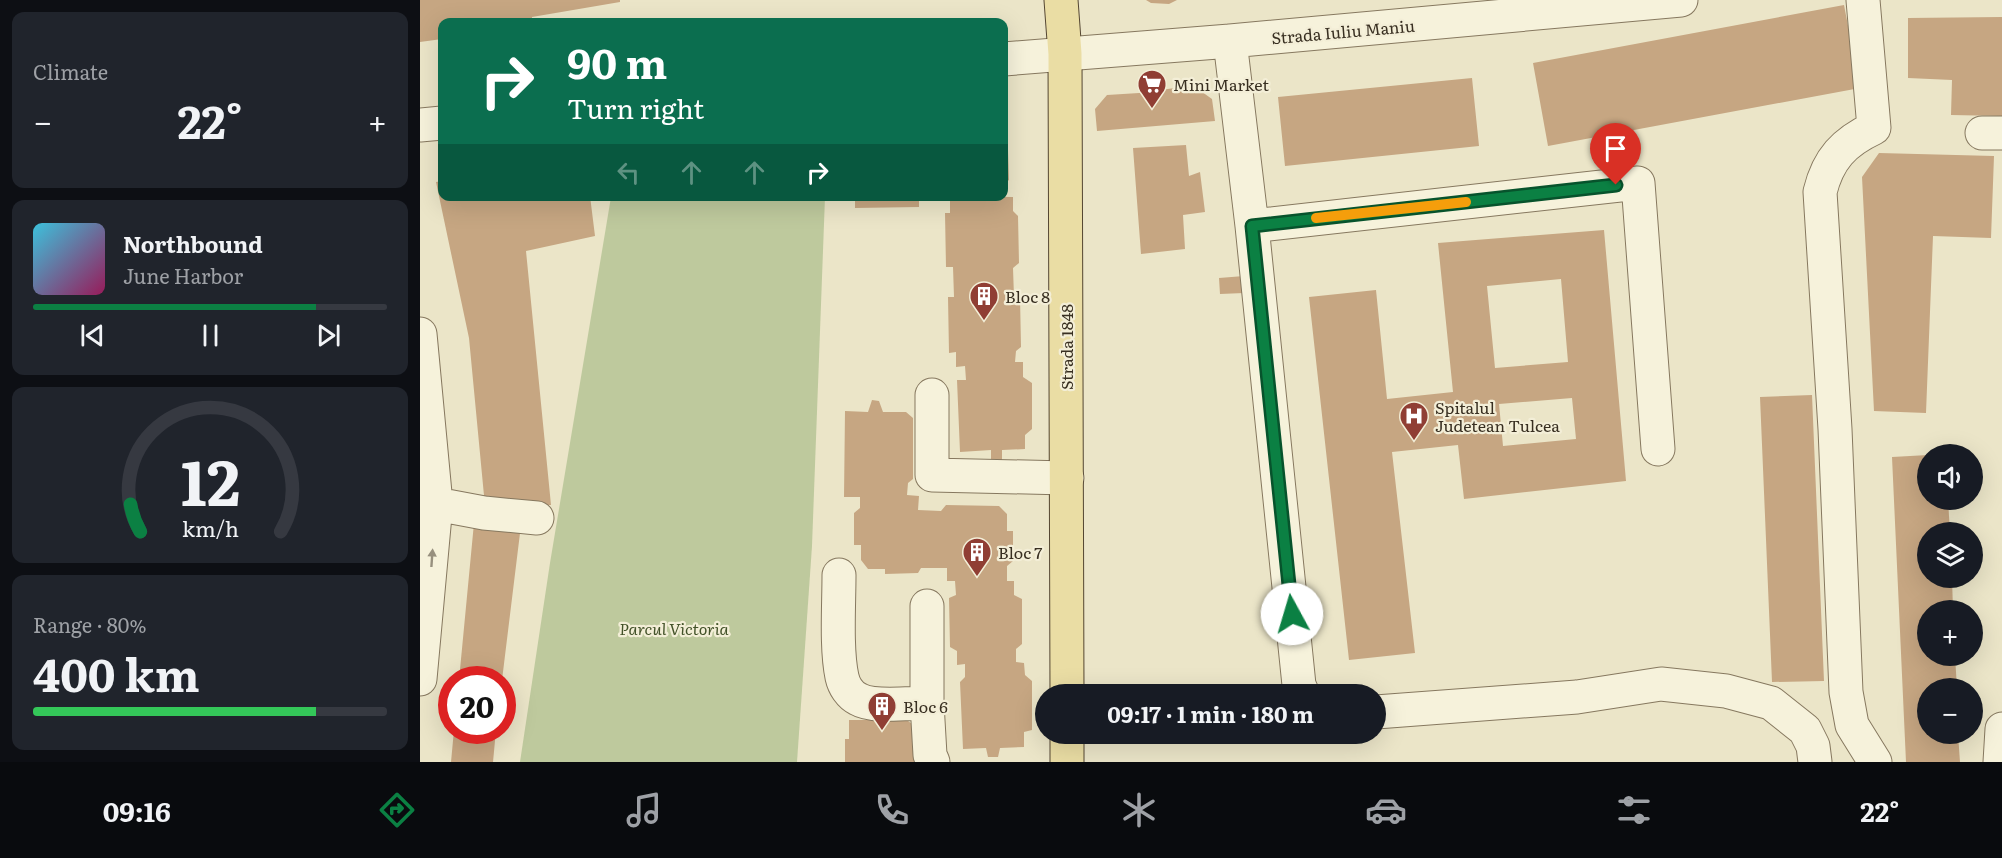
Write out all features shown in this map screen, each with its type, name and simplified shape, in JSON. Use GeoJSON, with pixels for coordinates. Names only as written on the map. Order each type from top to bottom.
{"type":"FeatureCollection","features":[{"type":"Feature","properties":{"kind":"main road","name":"Strada 1848"},"geometry":{"type":"LineString","coordinates":[[1061,0],[1065,54],[1067,684]]}},
{"type":"Feature","properties":{"kind":"main road"},"geometry":{"type":"LineString","coordinates":[[1067,744],[1067,762]]}},
{"type":"Feature","properties":{"kind":"street","name":"Strada Iuliu Maniu"},"geometry":{"type":"LineString","coordinates":[[1008,59],[1682,0]]}},
{"type":"Feature","properties":{"kind":"street"},"geometry":{"type":"LineString","coordinates":[[1863,0],[1874,128],[1856,136],[1839,152],[1825,174],[1820,192],[1835,429],[1846,692],[1852,725],[1875,762]]}},
{"type":"Feature","properties":{"kind":"street"},"geometry":{"type":"LineString","coordinates":[[1230,41],[1252,226],[1299,684]]}},
{"type":"Feature","properties":{"kind":"street"},"geometry":{"type":"LineString","coordinates":[[420,125],[438,123]]}},
{"type":"Feature","properties":{"kind":"street"},"geometry":{"type":"LineString","coordinates":[[1252,226],[1638,183],[1658,449]]}},
{"type":"Feature","properties":{"kind":"street"},"geometry":{"type":"LineString","coordinates":[[420,334],[436,504],[420,679]]}},
{"type":"Feature","properties":{"kind":"street"},"geometry":{"type":"LineString","coordinates":[[932,395],[932,475],[1067,477]]}},
{"type":"Feature","properties":{"kind":"street"},"geometry":{"type":"LineString","coordinates":[[436,504],[484,513],[537,518]]}},
{"type":"Feature","properties":{"kind":"street"},"geometry":{"type":"LineString","coordinates":[[838,575],[841,664],[848,692],[859,700],[874,704],[927,703]]}},
{"type":"Feature","properties":{"kind":"street"},"geometry":{"type":"LineString","coordinates":[[927,606],[927,703],[930,754],[933,762]]}},
{"type":"Feature","properties":{"kind":"street"},"geometry":{"type":"LineString","coordinates":[[1386,711],[1576,697],[1661,684],[1726,691],[1772,703],[1805,730],[1813,747],[1815,762]]}},
{"type":"Feature","properties":{"kind":"street"},"geometry":{"type":"LineString","coordinates":[[2000,762],[2002,729]]}},
{"type":"Feature","properties":{"kind":"green space","name":"Parcul Victoria"},"geometry":{"type":"Polygon","coordinates":[[[610,201],[825,201],[812,546],[797,762],[520,762],[550,563],[610,201]]]}},
{"type":"Feature","properties":{"kind":"building"},"geometry":{"type":"Polygon","coordinates":[[[420,0],[620,0],[620,2],[532,18],[438,18],[438,40],[420,42],[420,0]]]}},
{"type":"Feature","properties":{"kind":"building"},"geometry":{"type":"Polygon","coordinates":[[[1146,0],[1177,0],[1169,4],[1151,3],[1146,0]]]}},
{"type":"Feature","properties":{"kind":"building"},"geometry":{"type":"Polygon","coordinates":[[[1844,5],[1860,88],[1548,146],[1533,63],[1844,5]]]}},
{"type":"Feature","properties":{"kind":"building"},"geometry":{"type":"Polygon","coordinates":[[[2002,17],[2002,116],[1951,115],[1952,80],[1908,78],[1908,18],[2002,17]]]}},
{"type":"Feature","properties":{"kind":"building"},"geometry":{"type":"Polygon","coordinates":[[[1472,78],[1479,146],[1285,166],[1278,97],[1472,78]]]}},
{"type":"Feature","properties":{"kind":"building"},"geometry":{"type":"Polygon","coordinates":[[[1195,87],[1212,99],[1215,121],[1097,131],[1095,109],[1107,95],[1195,87]]]}},
{"type":"Feature","properties":{"kind":"building"},"geometry":{"type":"Polygon","coordinates":[[[1186,145],[1189,176],[1200,172],[1205,212],[1183,215],[1185,249],[1141,254],[1133,148],[1186,145]]]}},
{"type":"Feature","properties":{"kind":"building"},"geometry":{"type":"Polygon","coordinates":[[[1879,153],[1994,156],[1991,238],[1933,236],[1926,413],[1874,411],[1862,177],[1879,153]]]}},
{"type":"Feature","properties":{"kind":"building","name":"Bloc 8"},"geometry":{"type":"Polygon","coordinates":[[[1008,197],[1013,197],[1013,211],[1018,216],[1019,263],[1013,268],[1014,297],[1020,297],[1021,347],[1016,351],[1015,362],[1023,362],[1023,377],[1032,383],[1032,429],[1025,435],[1025,449],[1002,450],[1002,460],[996,463],[991,459],[991,450],[960,452],[957,380],[966,380],[965,366],[956,367],[956,352],[949,353],[948,297],[954,297],[953,267],[946,267],[945,213],[950,213],[950,201],[1008,201],[1008,197]]]}},
{"type":"Feature","properties":{"kind":"building"},"geometry":{"type":"Polygon","coordinates":[[[440,201],[591,201],[595,236],[526,251],[551,505],[485,506],[469,338],[440,201]]]}},
{"type":"Feature","properties":{"kind":"building"},"geometry":{"type":"Polygon","coordinates":[[[855,201],[919,201],[919,207],[855,208],[855,201]]]}},
{"type":"Feature","properties":{"kind":"building","name":"Spitalul Judetean Tulcea"},"geometry":{"type":"Polygon","coordinates":[[[1604,230],[1626,481],[1464,499],[1458,445],[1392,452],[1415,653],[1349,660],[1309,297],[1376,290],[1387,399],[1453,392],[1438,243],[1604,230]],[[1561,279],[1487,286],[1495,368],[1568,362],[1561,279]],[[1572,398],[1499,404],[1503,446],[1576,439],[1572,398]]]}},
{"type":"Feature","properties":{"kind":"building"},"geometry":{"type":"Polygon","coordinates":[[[1244,276],[1244,293],[1220,294],[1219,278],[1244,276]]]}},
{"type":"Feature","properties":{"kind":"building"},"geometry":{"type":"Polygon","coordinates":[[[1812,395],[1824,681],[1772,682],[1760,397],[1812,395]]]}},
{"type":"Feature","properties":{"kind":"building","name":"Bloc 7"},"geometry":{"type":"Polygon","coordinates":[[[872,400],[879,401],[883,412],[906,412],[913,418],[913,479],[908,483],[907,495],[919,496],[918,510],[941,511],[946,505],[999,506],[1007,514],[1007,531],[1013,531],[1013,561],[1007,566],[1007,581],[1014,581],[1014,595],[1022,599],[1022,644],[1016,649],[1016,662],[1024,663],[1025,675],[1032,681],[1032,730],[1024,732],[1024,747],[1000,748],[998,757],[988,757],[986,748],[963,749],[960,682],[965,677],[965,664],[957,665],[957,651],[950,647],[949,598],[956,595],[955,581],[947,581],[947,568],[921,568],[918,573],[885,574],[885,569],[868,569],[861,560],[861,545],[854,545],[854,513],[860,508],[860,497],[844,497],[845,411],[868,412],[872,400]]]}},
{"type":"Feature","properties":{"kind":"building"},"geometry":{"type":"Polygon","coordinates":[[[1917,456],[1917,510],[1949,510],[1949,522],[1917,522],[1917,588],[1952,588],[1953,600],[1917,600],[1917,666],[1956,666],[1956,678],[1917,678],[1917,744],[1959,744],[1960,762],[1906,762],[1892,457],[1917,456]]]}},
{"type":"Feature","properties":{"kind":"building"},"geometry":{"type":"Polygon","coordinates":[[[474,523],[521,525],[504,666],[460,666],[474,523]]]}},
{"type":"Feature","properties":{"kind":"building","name":"Bloc 6"},"geometry":{"type":"Polygon","coordinates":[[[873,711],[886,720],[908,721],[915,726],[915,762],[845,762],[845,739],[849,739],[849,720],[872,720],[873,711]]]}},
{"type":"Feature","properties":{"kind":"building"},"geometry":{"type":"Polygon","coordinates":[[[453,744],[495,744],[493,762],[451,762],[453,744]]]}},
{"type":"Feature","properties":{"kind":"slow traffic"},"geometry":{"type":"LineString","coordinates":[[1316,218],[1466,202]]}},
{"type":"Feature","properties":{"kind":"place","name":"Mini Market"},"geometry":{"type":"Point","coordinates":[1152,110]}},
{"type":"Feature","properties":{"kind":"place","name":"Bloc 8"},"geometry":{"type":"Point","coordinates":[984,322]}},
{"type":"Feature","properties":{"kind":"place","name":"Spitalul Judetean Tulcea"},"geometry":{"type":"Point","coordinates":[1414,442]}},
{"type":"Feature","properties":{"kind":"place","name":"Bloc 7"},"geometry":{"type":"Point","coordinates":[977,578]}},
{"type":"Feature","properties":{"kind":"place","name":"Bloc 6"},"geometry":{"type":"Point","coordinates":[882,732]}},
{"type":"Feature","properties":{"kind":"route"},"geometry":{"type":"LineString","coordinates":[[1292,614],[1252,226],[1616,185]]}}]}
